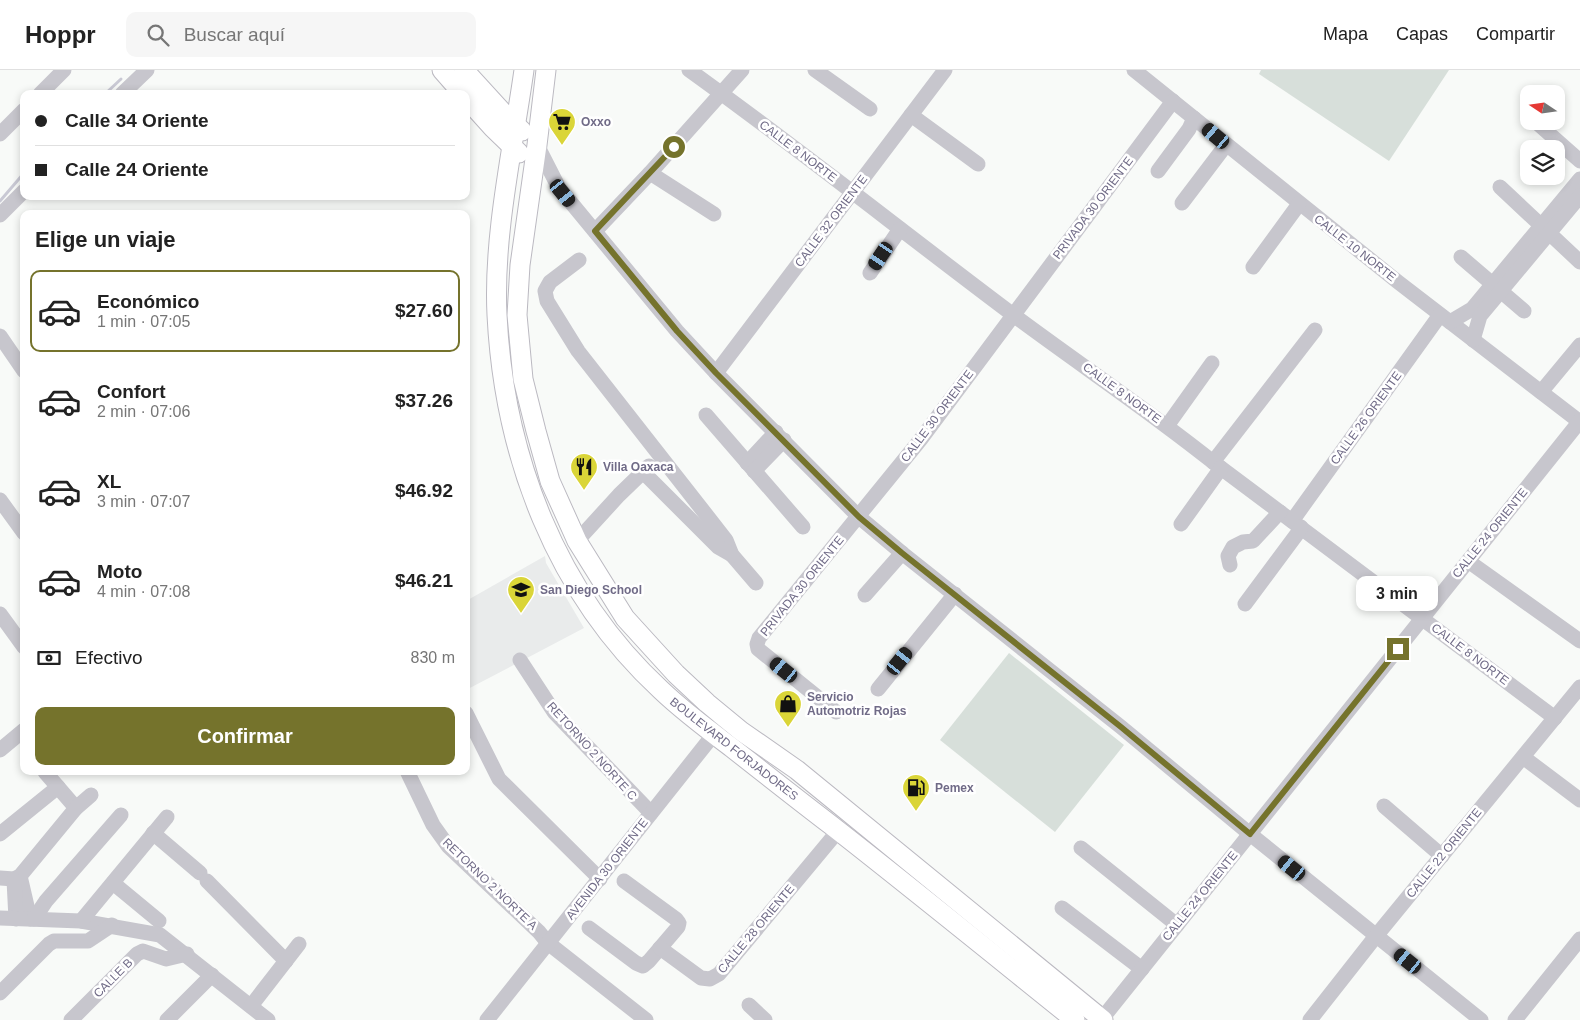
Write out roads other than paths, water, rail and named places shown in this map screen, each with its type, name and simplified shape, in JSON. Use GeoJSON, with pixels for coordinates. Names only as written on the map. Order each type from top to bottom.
{"type":"FeatureCollection","features":[{"type":"Feature","properties":{"kind":"main road"},"geometry":{"type":"LineString","coordinates":[[442,70],[459,90]]}},
{"type":"Feature","properties":{"kind":"main road"},"geometry":{"type":"LineString","coordinates":[[464,70],[537,145]]}},
{"type":"Feature","properties":{"kind":"main road","name":"BOULEVARD FORJADORES"},"geometry":{"type":"LineString","coordinates":[[524,70],[499,245],[496,314],[503,383],[512,430],[528,486],[548,534],[570,575],[598,620],[631,659],[658,688],[695,721],[838,830],[1075,1020]]}},
{"type":"Feature","properties":{"kind":"main road","name":"BOULEVARD FORJADORES"},"geometry":{"type":"LineString","coordinates":[[546,70],[520,265],[517,315],[524,380],[536,431],[550,481],[577,541],[625,618],[676,674],[725,718],[797,770],[1102,1020]]}},
{"type":"Feature","properties":{"kind":"main road"},"geometry":{"type":"LineString","coordinates":[[470,102],[493,128],[534,167]]}},
{"type":"Feature","properties":{"kind":"street"},"geometry":{"type":"LineString","coordinates":[[44,90],[64,70]]}},
{"type":"Feature","properties":{"kind":"street","name":"CALLE 8 NORTE"},"geometry":{"type":"LineString","coordinates":[[689,70],[1014,315],[1168,426],[1217,465],[1554,718]]}},
{"type":"Feature","properties":{"kind":"street"},"geometry":{"type":"LineString","coordinates":[[595,231],[650,173],[742,70]]}},
{"type":"Feature","properties":{"kind":"street"},"geometry":{"type":"LineString","coordinates":[[815,70],[870,109]]}},
{"type":"Feature","properties":{"kind":"street","name":"CALLE 32 ORIENTE"},"geometry":{"type":"LineString","coordinates":[[716,373],[945,70]]}},
{"type":"Feature","properties":{"kind":"street","name":"CALLE 10 NORTE"},"geometry":{"type":"LineString","coordinates":[[1134,70],[1299,204],[1580,422]]}},
{"type":"Feature","properties":{"kind":"street"},"geometry":{"type":"LineString","coordinates":[[125,90],[137,73]]}},
{"type":"Feature","properties":{"kind":"street","name":"PRIVADA 30 ORIENTE"},"geometry":{"type":"LineString","coordinates":[[1014,315],[1174,101]]}},
{"type":"Feature","properties":{"kind":"street"},"geometry":{"type":"LineString","coordinates":[[0,134],[20,114]]}},
{"type":"Feature","properties":{"kind":"street"},"geometry":{"type":"LineString","coordinates":[[911,115],[978,164]]}},
{"type":"Feature","properties":{"kind":"street"},"geometry":{"type":"LineString","coordinates":[[1158,171],[1189,129],[1194,118]]}},
{"type":"Feature","properties":{"kind":"street"},"geometry":{"type":"LineString","coordinates":[[1545,130],[1580,161]]}},
{"type":"Feature","properties":{"kind":"street"},"geometry":{"type":"LineString","coordinates":[[537,145],[559,188],[677,331],[859,517],[1481,1020]]}},
{"type":"Feature","properties":{"kind":"street"},"geometry":{"type":"LineString","coordinates":[[1182,203],[1226,145]]}},
{"type":"Feature","properties":{"kind":"street"},"geometry":{"type":"LineString","coordinates":[[534,167],[548,181],[559,188]]}},
{"type":"Feature","properties":{"kind":"street"},"geometry":{"type":"LineString","coordinates":[[650,173],[714,214]]}},
{"type":"Feature","properties":{"kind":"street"},"geometry":{"type":"LineString","coordinates":[[1473,340],[1480,316],[1497,288],[1545,230],[1580,179]]}},
{"type":"Feature","properties":{"kind":"street"},"geometry":{"type":"LineString","coordinates":[[1500,187],[1580,262]]}},
{"type":"Feature","properties":{"kind":"street"},"geometry":{"type":"LineString","coordinates":[[0,215],[20,195]]}},
{"type":"Feature","properties":{"kind":"street"},"geometry":{"type":"LineString","coordinates":[[1545,230],[1580,196]]}},
{"type":"Feature","properties":{"kind":"street"},"geometry":{"type":"LineString","coordinates":[[1253,266],[1299,204]]}},
{"type":"Feature","properties":{"kind":"street"},"geometry":{"type":"LineString","coordinates":[[870,273],[900,229]]}},
{"type":"Feature","properties":{"kind":"street"},"geometry":{"type":"LineString","coordinates":[[1461,257],[1524,311]]}},
{"type":"Feature","properties":{"kind":"street"},"geometry":{"type":"LineString","coordinates":[[579,260],[550,282],[545,291],[547,301],[578,351],[660,457],[699,517]]}},
{"type":"Feature","properties":{"kind":"street"},"geometry":{"type":"LineString","coordinates":[[1445,318],[1472,309],[1497,288]]}},
{"type":"Feature","properties":{"kind":"street","name":"CALLE 30 ORIENTE"},"geometry":{"type":"LineString","coordinates":[[859,517],[921,439],[1014,315]]}},
{"type":"Feature","properties":{"kind":"street","name":"CALLE 26 ORIENTE"},"geometry":{"type":"LineString","coordinates":[[1291,520],[1445,318]]}},
{"type":"Feature","properties":{"kind":"street"},"geometry":{"type":"LineString","coordinates":[[1181,524],[1217,465],[1315,330]]}},
{"type":"Feature","properties":{"kind":"street"},"geometry":{"type":"LineString","coordinates":[[0,336],[20,364]]}},
{"type":"Feature","properties":{"kind":"street"},"geometry":{"type":"LineString","coordinates":[[1542,392],[1580,345]]}},
{"type":"Feature","properties":{"kind":"street"},"geometry":{"type":"LineString","coordinates":[[1168,426],[1212,363]]}},
{"type":"Feature","properties":{"kind":"street"},"geometry":{"type":"LineString","coordinates":[[706,415],[803,527]]}},
{"type":"Feature","properties":{"kind":"street","name":"CALLE 24 ORIENTE"},"geometry":{"type":"LineString","coordinates":[[1102,1020],[1580,422]]}},
{"type":"Feature","properties":{"kind":"street"},"geometry":{"type":"LineString","coordinates":[[751,467],[780,436]]}},
{"type":"Feature","properties":{"kind":"street"},"geometry":{"type":"LineString","coordinates":[[577,541],[619,495],[660,457]]}},
{"type":"Feature","properties":{"kind":"street"},"geometry":{"type":"LineString","coordinates":[[643,472],[726,540],[732,555],[756,583]]}},
{"type":"Feature","properties":{"kind":"street"},"geometry":{"type":"LineString","coordinates":[[2,506],[20,528]]}},
{"type":"Feature","properties":{"kind":"street","name":"PRIVADA 30 ORIENTE"},"geometry":{"type":"LineString","coordinates":[[836,712],[758,649],[757,644],[759,638],[859,517]]}},
{"type":"Feature","properties":{"kind":"street"},"geometry":{"type":"LineString","coordinates":[[1230,565],[1228,556],[1233,547],[1243,542],[1253,541],[1291,520],[1298,534],[1245,604]]}},
{"type":"Feature","properties":{"kind":"street"},"geometry":{"type":"LineString","coordinates":[[865,596],[902,553]]}},
{"type":"Feature","properties":{"kind":"street"},"geometry":{"type":"LineString","coordinates":[[1468,561],[1580,641]]}},
{"type":"Feature","properties":{"kind":"street"},"geometry":{"type":"LineString","coordinates":[[878,690],[954,594]]}},
{"type":"Feature","properties":{"kind":"street"},"geometry":{"type":"LineString","coordinates":[[0,614],[20,642]]}},
{"type":"Feature","properties":{"kind":"street","name":"RETORNO 2 NORTE C"},"geometry":{"type":"LineString","coordinates":[[520,660],[554,712],[640,804],[651,813]]}},
{"type":"Feature","properties":{"kind":"street","name":"CALLE 22 ORIENTE"},"geometry":{"type":"LineString","coordinates":[[1310,1020],[1376,936],[1580,687]]}},
{"type":"Feature","properties":{"kind":"street","name":"AVENIDA 30 ORIENTE"},"geometry":{"type":"LineString","coordinates":[[487,1020],[725,718]]}},
{"type":"Feature","properties":{"kind":"street"},"geometry":{"type":"LineString","coordinates":[[470,721],[499,779],[600,879]]}},
{"type":"Feature","properties":{"kind":"street"},"geometry":{"type":"LineString","coordinates":[[3,741],[20,732]]}},
{"type":"Feature","properties":{"kind":"street"},"geometry":{"type":"LineString","coordinates":[[1523,757],[1580,800]]}},
{"type":"Feature","properties":{"kind":"street"},"geometry":{"type":"LineString","coordinates":[[48,775],[76,808]]}},
{"type":"Feature","properties":{"kind":"street","name":"RETORNO 2 NORTE A"},"geometry":{"type":"LineString","coordinates":[[409,775],[433,825],[448,846],[540,932],[548,943],[646,1020]]}},
{"type":"Feature","properties":{"kind":"street"},"geometry":{"type":"LineString","coordinates":[[0,834],[58,787]]}},
{"type":"Feature","properties":{"kind":"street"},"geometry":{"type":"LineString","coordinates":[[27,919],[11,878],[76,808],[91,795]]}},
{"type":"Feature","properties":{"kind":"street"},"geometry":{"type":"LineString","coordinates":[[1384,806],[1442,856]]}},
{"type":"Feature","properties":{"kind":"street"},"geometry":{"type":"LineString","coordinates":[[27,919],[46,901],[121,815]]}},
{"type":"Feature","properties":{"kind":"street"},"geometry":{"type":"LineString","coordinates":[[81,921],[167,817]]}},
{"type":"Feature","properties":{"kind":"street","name":"CALLE 28 ORIENTE"},"geometry":{"type":"LineString","coordinates":[[660,948],[701,978],[710,979],[720,974],[838,830]]}},
{"type":"Feature","properties":{"kind":"street"},"geometry":{"type":"LineString","coordinates":[[153,834],[204,877],[286,961]]}},
{"type":"Feature","properties":{"kind":"street"},"geometry":{"type":"LineString","coordinates":[[1081,848],[1177,925]]}},
{"type":"Feature","properties":{"kind":"street"},"geometry":{"type":"LineString","coordinates":[[589,928],[636,963],[643,966],[678,927],[679,923],[676,919],[624,880]]}},
{"type":"Feature","properties":{"kind":"street"},"geometry":{"type":"LineString","coordinates":[[113,883],[159,921]]}},
{"type":"Feature","properties":{"kind":"street"},"geometry":{"type":"LineString","coordinates":[[1062,908],[1142,969]]}},
{"type":"Feature","properties":{"kind":"street"},"geometry":{"type":"LineString","coordinates":[[0,918],[81,921],[160,935],[267,1020]]}},
{"type":"Feature","properties":{"kind":"street"},"geometry":{"type":"LineString","coordinates":[[0,993],[49,944],[54,941],[88,941],[112,925]]}},
{"type":"Feature","properties":{"kind":"street"},"geometry":{"type":"LineString","coordinates":[[1515,1020],[1580,939]]}},
{"type":"Feature","properties":{"kind":"street"},"geometry":{"type":"LineString","coordinates":[[251,1006],[299,944]]}},
{"type":"Feature","properties":{"kind":"street","name":"CALLE B"},"geometry":{"type":"LineString","coordinates":[[71,1020],[137,954],[144,951],[166,959],[186,954]]}},
{"type":"Feature","properties":{"kind":"street"},"geometry":{"type":"LineString","coordinates":[[167,1020],[212,975]]}},
{"type":"Feature","properties":{"kind":"street"},"geometry":{"type":"LineString","coordinates":[[750,1005],[766,1020]]}},
{"type":"Feature","properties":{"kind":"waterway"},"geometry":{"type":"LineString","coordinates":[[109,90],[121,79]]}},
{"type":"Feature","properties":{"kind":"waterway"},"geometry":{"type":"LineString","coordinates":[[0,201],[20,178]]}},
{"type":"Feature","properties":{"kind":"place","name":"Oxxo"},"geometry":{"type":"Point","coordinates":[562,146]}},
{"type":"Feature","properties":{"kind":"place","name":"Villa Oaxaca"},"geometry":{"type":"Point","coordinates":[584,491]}},
{"type":"Feature","properties":{"kind":"place","name":"San Diego School"},"geometry":{"type":"Point","coordinates":[521,614]}},
{"type":"Feature","properties":{"kind":"place","name":"Servicio Automotriz Rojas"},"geometry":{"type":"Point","coordinates":[788,728]}},
{"type":"Feature","properties":{"kind":"place","name":"Pemex"},"geometry":{"type":"Point","coordinates":[916,812]}}]}
